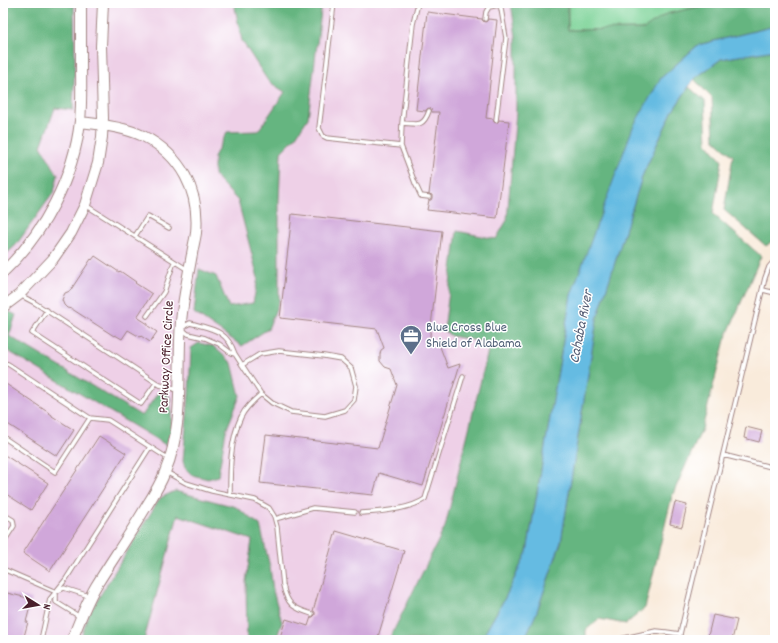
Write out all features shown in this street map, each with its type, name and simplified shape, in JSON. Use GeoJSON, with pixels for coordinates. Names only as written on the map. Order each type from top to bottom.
{"type":"FeatureCollection","features":[{"type":"Feature","properties":{"kind":"street"},"geometry":{"type":"LineString","coordinates":[[3,272],[39,231],[62,188],[70,166],[78,135],[82,104],[81,3]]}},
{"type":"Feature","properties":{"kind":"street"},"geometry":{"type":"LineString","coordinates":[[3,307],[19,295],[53,259],[71,233],[85,205],[98,163],[103,126],[101,46],[103,3]]}},
{"type":"Feature","properties":{"kind":"street","name":"Parkway Office Circle"},"geometry":{"type":"LineString","coordinates":[[72,640],[80,618],[95,587],[156,491],[166,471],[173,451],[179,414],[181,328],[196,234],[197,216],[194,197],[185,174],[172,157],[154,142],[124,129],[80,122]]}},
{"type":"Feature","properties":{"kind":"lane"},"geometry":{"type":"LineString","coordinates":[[334,3],[319,128],[323,136],[327,138],[401,146]]}},
{"type":"Feature","properties":{"kind":"lane"},"geometry":{"type":"LineString","coordinates":[[418,3],[413,24],[402,123],[401,146],[415,183],[422,196],[429,197]]}},
{"type":"Feature","properties":{"kind":"lane"},"geometry":{"type":"LineString","coordinates":[[439,3],[464,3]]}},
{"type":"Feature","properties":{"kind":"lane"},"geometry":{"type":"LineString","coordinates":[[485,19],[486,12],[489,8],[500,4],[506,38],[496,120]]}},
{"type":"Feature","properties":{"kind":"lane"},"geometry":{"type":"LineString","coordinates":[[402,123],[422,123],[429,111]]}},
{"type":"Feature","properties":{"kind":"lane"},"geometry":{"type":"LineString","coordinates":[[85,205],[189,271]]}},
{"type":"Feature","properties":{"kind":"lane"},"geometry":{"type":"LineString","coordinates":[[135,236],[148,216],[169,228]]}},
{"type":"Feature","properties":{"kind":"lane"},"geometry":{"type":"LineString","coordinates":[[680,640],[680,634],[762,290],[769,267],[775,260]]}},
{"type":"Feature","properties":{"kind":"lane"},"geometry":{"type":"LineString","coordinates":[[148,316],[164,292],[174,262]]}},
{"type":"Feature","properties":{"kind":"lane"},"geometry":{"type":"LineString","coordinates":[[762,290],[775,293]]}},
{"type":"Feature","properties":{"kind":"lane"},"geometry":{"type":"LineString","coordinates":[[19,295],[47,310],[156,383],[179,390]]}},
{"type":"Feature","properties":{"kind":"lane"},"geometry":{"type":"LineString","coordinates":[[47,310],[32,333],[142,404],[156,383]]}},
{"type":"Feature","properties":{"kind":"lane"},"geometry":{"type":"LineString","coordinates":[[235,354],[230,353],[219,344],[188,334],[181,328],[190,323],[207,327],[224,336],[232,345],[235,354],[242,365],[261,394],[272,403],[291,412],[325,416],[345,410],[354,400],[356,386],[352,368],[341,359],[278,351],[260,354],[242,365]]}},
{"type":"Feature","properties":{"kind":"lane"},"geometry":{"type":"LineString","coordinates":[[3,363],[8,364],[90,418],[108,420],[170,460]]}},
{"type":"Feature","properties":{"kind":"lane"},"geometry":{"type":"LineString","coordinates":[[361,513],[398,508],[419,503],[425,499],[463,376]]}},
{"type":"Feature","properties":{"kind":"lane"},"geometry":{"type":"LineString","coordinates":[[230,494],[232,452],[236,429],[241,416],[251,403],[261,394]]}},
{"type":"Feature","properties":{"kind":"lane"},"geometry":{"type":"LineString","coordinates":[[3,436],[55,472],[90,418]]}},
{"type":"Feature","properties":{"kind":"lane"},"geometry":{"type":"LineString","coordinates":[[41,640],[50,599],[70,572],[150,447]]}},
{"type":"Feature","properties":{"kind":"lane"},"geometry":{"type":"LineString","coordinates":[[723,455],[775,468]]}},
{"type":"Feature","properties":{"kind":"lane"},"geometry":{"type":"LineString","coordinates":[[166,471],[186,482],[212,491],[255,500],[269,508],[275,519],[277,527],[285,594],[293,606],[312,614]]}},
{"type":"Feature","properties":{"kind":"lane"},"geometry":{"type":"LineString","coordinates":[[275,519],[313,508],[355,512]]}},
{"type":"Feature","properties":{"kind":"lane"},"geometry":{"type":"LineString","coordinates":[[3,514],[13,520],[14,526],[3,543]]}},
{"type":"Feature","properties":{"kind":"lane"},"geometry":{"type":"LineString","coordinates":[[3,569],[56,592]]}},
{"type":"Feature","properties":{"kind":"lane"},"geometry":{"type":"LineString","coordinates":[[56,592],[64,588],[90,597]]}},
{"type":"Feature","properties":{"kind":"lane"},"geometry":{"type":"LineString","coordinates":[[56,592],[56,602],[80,618]]}},
{"type":"Feature","properties":{"kind":"lane"},"geometry":{"type":"LineString","coordinates":[[616,640],[656,631],[680,634]]}},
{"type":"Feature","properties":{"kind":"shaded area"},"geometry":{"type":"Polygon","coordinates":[[[3,3],[775,3],[638,61],[446,640],[3,640],[3,3]]]}},
{"type":"Feature","properties":{"kind":"green space"},"geometry":{"type":"Polygon","coordinates":[[[3,3],[74,3],[75,60],[73,110],[55,108],[41,146],[58,175],[54,192],[16,245],[3,257],[3,3]]]}},
{"type":"Feature","properties":{"kind":"green space"},"geometry":{"type":"Polygon","coordinates":[[[234,3],[322,3],[308,118],[295,138],[281,152],[279,200],[279,301],[268,329],[242,346],[194,313],[199,269],[216,276],[229,307],[253,303],[258,278],[238,201],[214,175],[214,157],[227,132],[258,131],[285,92],[268,81],[242,41],[234,3]]]}},
{"type":"Feature","properties":{"kind":"green space"},"geometry":{"type":"Polygon","coordinates":[[[511,3],[567,3],[568,30],[644,29],[666,14],[716,3],[775,3],[775,26],[698,45],[661,78],[571,295],[527,552],[505,598],[481,640],[389,640],[445,527],[490,343],[451,336],[444,330],[457,231],[496,239],[507,220],[516,112],[516,37],[511,3]]]}},
{"type":"Feature","properties":{"kind":"green space"},"geometry":{"type":"Polygon","coordinates":[[[568,3],[716,3],[666,14],[645,29],[568,30],[568,3]]]}},
{"type":"Feature","properties":{"kind":"green space"},"geometry":{"type":"Polygon","coordinates":[[[775,50],[775,239],[766,246],[724,210],[733,156],[714,139],[712,98],[694,79],[721,59],[775,50]]]}},
{"type":"Feature","properties":{"kind":"green space"},"geometry":{"type":"Polygon","coordinates":[[[689,87],[705,101],[707,143],[722,161],[713,214],[761,256],[725,340],[702,429],[672,496],[645,608],[626,624],[599,619],[586,630],[586,640],[524,640],[536,614],[561,542],[597,319],[643,174],[672,112],[689,87]]]}},
{"type":"Feature","properties":{"kind":"green space"},"geometry":{"type":"Polygon","coordinates":[[[10,312],[16,315],[9,336],[142,416],[159,391],[170,397],[172,428],[166,445],[3,348],[3,316],[10,312]]]}},
{"type":"Feature","properties":{"kind":"green space"},"geometry":{"type":"Polygon","coordinates":[[[199,343],[213,346],[232,363],[240,396],[226,431],[218,476],[208,479],[192,475],[185,468],[183,461],[189,394],[191,348],[199,343]]]}},
{"type":"Feature","properties":{"kind":"green space"},"geometry":{"type":"Polygon","coordinates":[[[175,491],[236,507],[260,525],[270,567],[273,591],[282,622],[276,640],[247,640],[246,582],[252,540],[178,515],[144,640],[80,640],[88,615],[160,498],[175,491]]]}},
{"type":"Feature","properties":{"kind":"water","name":"Cahaba River"},"geometry":{"type":"Polygon","coordinates":[[[775,26],[775,50],[721,59],[694,79],[672,112],[643,174],[597,319],[561,542],[536,614],[524,640],[481,640],[505,598],[527,552],[571,295],[633,127],[661,78],[698,45],[775,26]]]}},
{"type":"Feature","properties":{"kind":"building"},"geometry":{"type":"Polygon","coordinates":[[[427,12],[482,19],[485,22],[488,19],[497,20],[486,118],[493,119],[496,123],[499,120],[509,121],[497,218],[427,210],[429,200],[432,198],[432,195],[429,194],[439,112],[432,112],[429,108],[426,111],[416,110],[427,12]]]}},
{"type":"Feature","properties":{"kind":"building","name":"Blue Cross Blue Shield of Alabama"},"geometry":{"type":"Polygon","coordinates":[[[292,214],[442,231],[430,335],[432,343],[439,344],[448,368],[460,364],[423,486],[379,473],[373,495],[260,483],[266,435],[378,448],[397,385],[391,369],[385,367],[380,361],[381,350],[384,348],[377,329],[280,318],[292,214]]]}},
{"type":"Feature","properties":{"kind":"building"},"geometry":{"type":"Polygon","coordinates":[[[95,256],[119,272],[120,271],[152,294],[137,317],[157,332],[150,342],[128,330],[122,339],[115,335],[114,336],[64,305],[62,300],[65,293],[70,291],[91,259],[92,260],[95,256]]]}},
{"type":"Feature","properties":{"kind":"building"},"geometry":{"type":"Polygon","coordinates":[[[3,382],[74,430],[57,456],[3,421],[3,382]]]}},
{"type":"Feature","properties":{"kind":"building"},"geometry":{"type":"Polygon","coordinates":[[[746,427],[762,431],[759,442],[744,438],[746,427]]]}},
{"type":"Feature","properties":{"kind":"building"},"geometry":{"type":"Polygon","coordinates":[[[99,436],[126,453],[50,571],[23,553],[99,436]]]}},
{"type":"Feature","properties":{"kind":"building"},"geometry":{"type":"Polygon","coordinates":[[[3,454],[48,483],[31,510],[3,492],[3,454]]]}},
{"type":"Feature","properties":{"kind":"building"},"geometry":{"type":"Polygon","coordinates":[[[675,502],[687,505],[682,527],[670,524],[675,502]]]}},
{"type":"Feature","properties":{"kind":"building"},"geometry":{"type":"Polygon","coordinates":[[[336,531],[404,551],[377,640],[279,640],[286,619],[308,626],[311,617],[315,615],[315,612],[313,611],[336,531]]]}},
{"type":"Feature","properties":{"kind":"building"},"geometry":{"type":"Polygon","coordinates":[[[3,592],[32,599],[23,640],[3,640],[3,592]]]}},
{"type":"Feature","properties":{"kind":"building"},"geometry":{"type":"Polygon","coordinates":[[[713,615],[737,620],[732,640],[707,640],[713,615]]]}},
{"type":"Feature","properties":{"kind":"place","name":"Blue Cross Blue Shield of Alabama"},"geometry":{"type":"Point","coordinates":[411,356]}}]}
